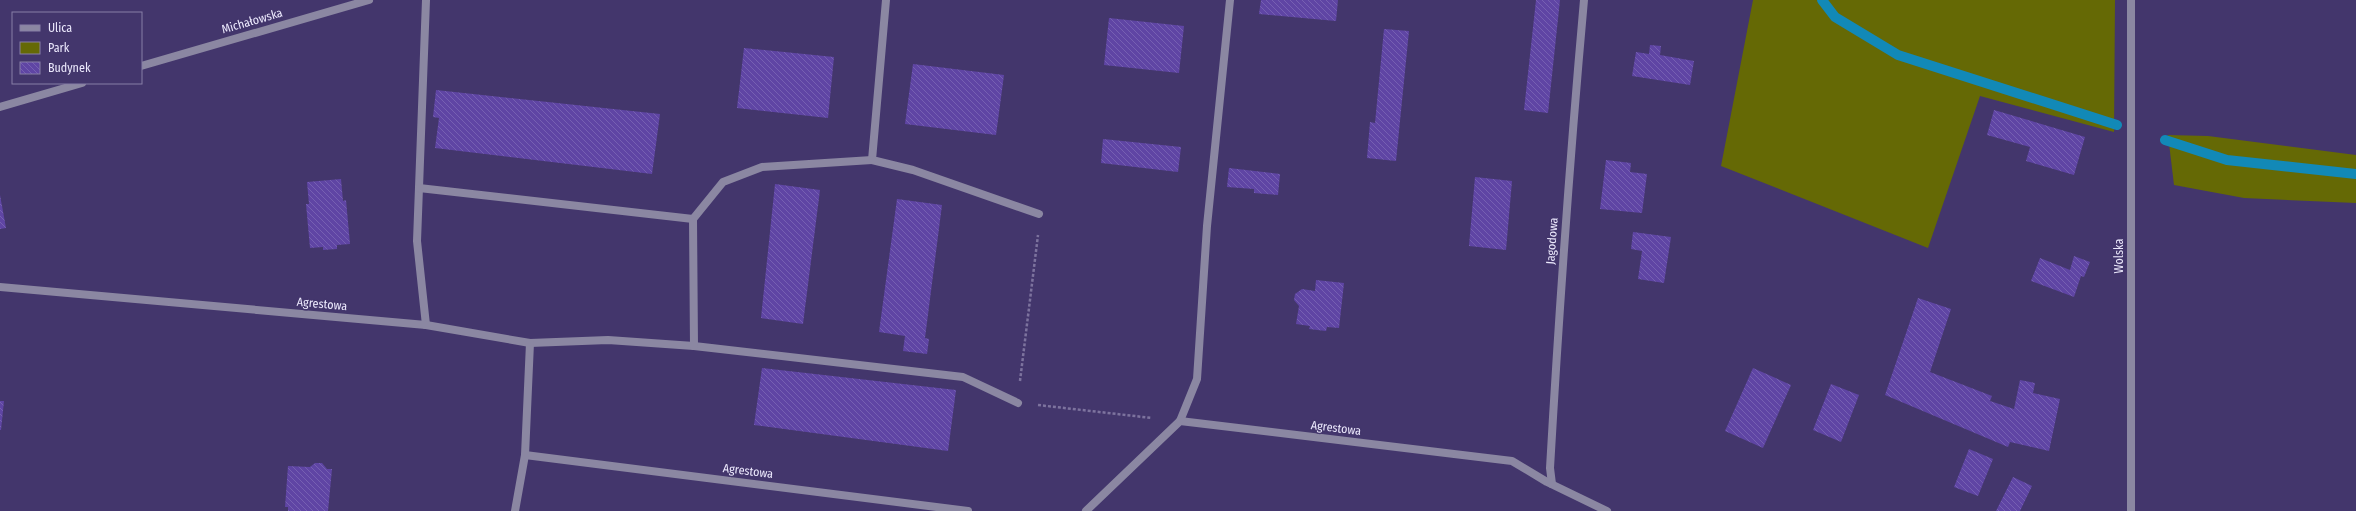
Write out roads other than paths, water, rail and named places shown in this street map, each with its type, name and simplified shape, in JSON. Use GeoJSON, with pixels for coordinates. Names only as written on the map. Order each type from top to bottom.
{"type":"FeatureCollection","features":[{"type":"Feature","properties":{"kind":"street","name":"Michałowska"},"geometry":{"type":"LineString","coordinates":[[142,66],[369,0]]}},
{"type":"Feature","properties":{"kind":"street"},"geometry":{"type":"LineString","coordinates":[[426,0],[417,241],[426,325]]}},
{"type":"Feature","properties":{"kind":"street"},"geometry":{"type":"LineString","coordinates":[[872,160],[886,0]]}},
{"type":"Feature","properties":{"kind":"street"},"geometry":{"type":"LineString","coordinates":[[1086,511],[1180,421],[1196,379],[1207,226],[1230,0]]}},
{"type":"Feature","properties":{"kind":"street","name":"Jagodowa"},"geometry":{"type":"LineString","coordinates":[[1552,484],[1550,468],[1556,354],[1571,148],[1584,0]]}},
{"type":"Feature","properties":{"kind":"street","name":"Wolska"},"geometry":{"type":"LineString","coordinates":[[2131,0],[2131,511]]}},
{"type":"Feature","properties":{"kind":"street"},"geometry":{"type":"LineString","coordinates":[[0,107],[79,84]]}},
{"type":"Feature","properties":{"kind":"street"},"geometry":{"type":"LineString","coordinates":[[694,346],[693,219],[723,182],[762,167],[872,160],[913,170],[1039,214]]}},
{"type":"Feature","properties":{"kind":"street"},"geometry":{"type":"LineString","coordinates":[[419,188],[693,219]]}},
{"type":"Feature","properties":{"kind":"street","name":"Agrestowa"},"geometry":{"type":"LineString","coordinates":[[0,288],[426,325],[530,343],[608,340],[694,346],[963,377],[1018,403]]}},
{"type":"Feature","properties":{"kind":"street"},"geometry":{"type":"LineString","coordinates":[[515,511],[525,455],[530,343]]}},
{"type":"Feature","properties":{"kind":"street","name":"Agrestowa"},"geometry":{"type":"LineString","coordinates":[[1180,421],[1512,461],[1552,484],[1607,511]]}},
{"type":"Feature","properties":{"kind":"street","name":"Agrestowa"},"geometry":{"type":"LineString","coordinates":[[525,455],[968,511]]}},
{"type":"Feature","properties":{"kind":"waterway"},"geometry":{"type":"LineString","coordinates":[[1822,0],[1835,17],[1898,55],[2117,125]]}},
{"type":"Feature","properties":{"kind":"waterway"},"geometry":{"type":"LineString","coordinates":[[2165,140],[2227,160],[2356,174]]}}]}
